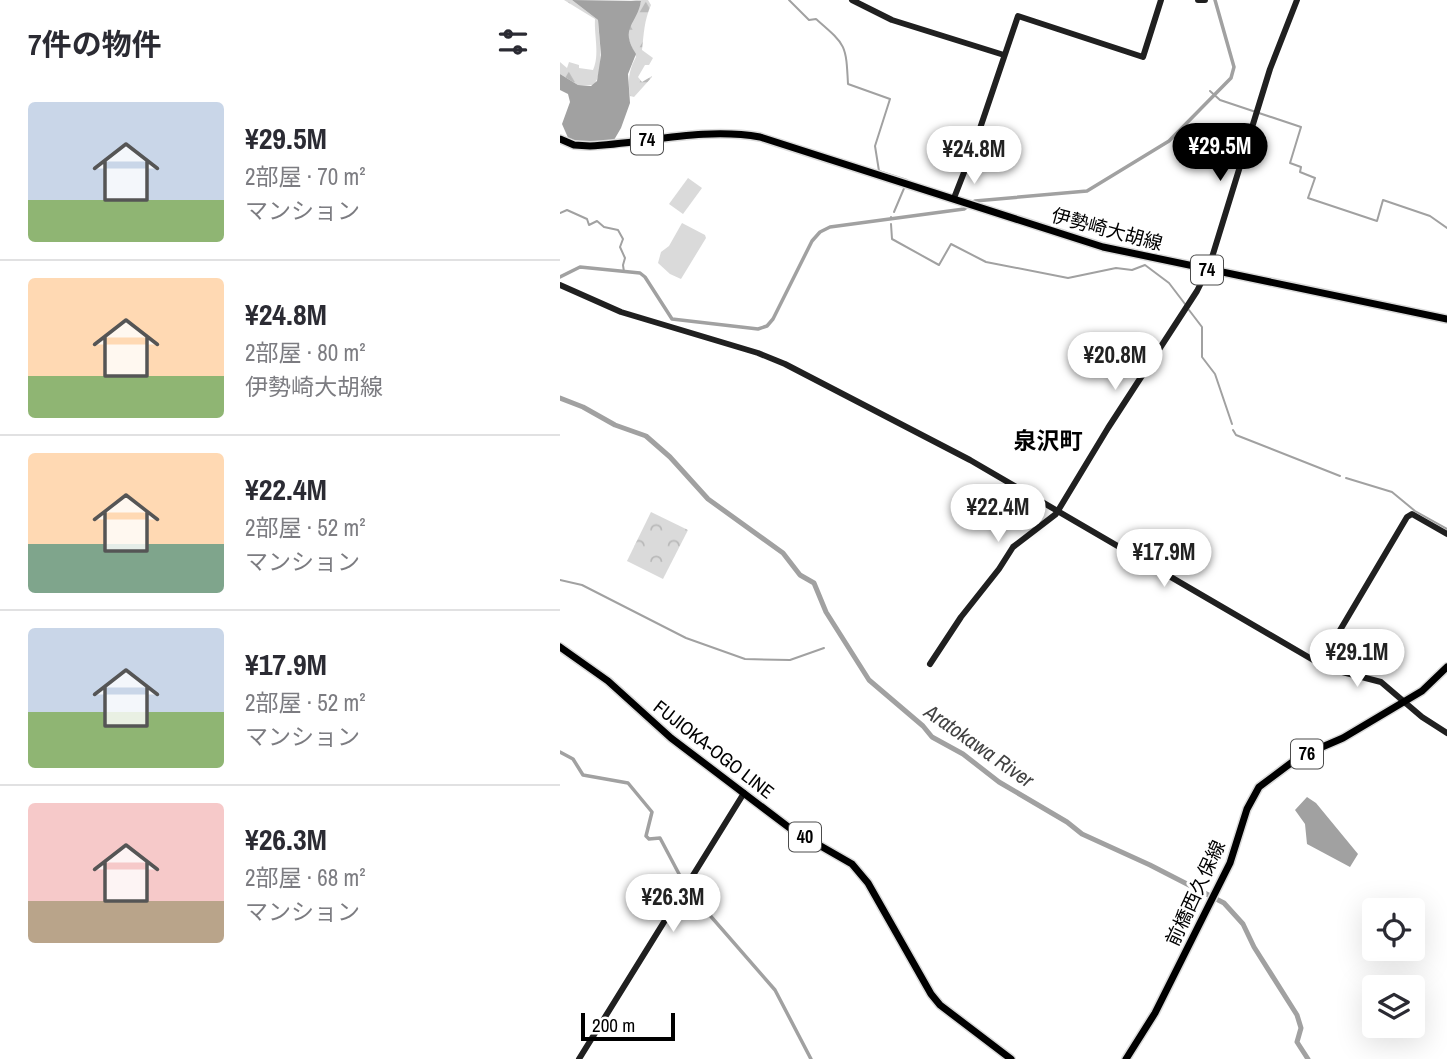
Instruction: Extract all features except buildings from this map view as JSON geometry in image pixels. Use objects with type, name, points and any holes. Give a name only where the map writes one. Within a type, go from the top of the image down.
[{"type":"main road","name":"伊勢崎大胡線","points":[[560,139],[590,146],[696,135],[744,135],[786,144],[1103,247],[1447,319]]},
{"type":"main road","name":"FUJIOKA-OGO LINE","points":[[560,647],[608,681],[671,738],[791,829],[852,864],[868,883],[931,994],[940,1005],[1011,1059]]},
{"type":"main road","name":"前橋西久保線","points":[[1126,1059],[1155,1013],[1219,886],[1234,852],[1250,802],[1259,788],[1299,757],[1343,738],[1431,685],[1447,667]]},
{"type":"street","points":[[854,0],[878,14],[1004,55]]},
{"type":"street","points":[[954,198],[1018,16],[1143,57],[1161,0]]},
{"type":"street","points":[[1199,0],[1205,0]]},
{"type":"street","points":[[930,664],[1013,547],[1054,516],[1194,296],[1208,270],[1270,68],[1297,0]]},
{"type":"street","points":[[560,285],[621,312],[785,364],[970,460],[1320,664],[1376,680],[1430,723],[1447,733]]},
{"type":"street","points":[[1320,664],[1407,517],[1412,514],[1447,534]]},
{"type":"street","points":[[579,1059],[744,793]]},
{"type":"green space","points":[[564,0],[572,0],[598,20],[600,62],[594,85],[578,85],[560,74],[560,62],[567,68],[569,62],[579,65],[579,68],[593,70],[596,58],[595,19]]},
{"type":"green space","points":[[631,0],[648,0],[651,5],[642,50],[653,58],[638,77],[642,82],[652,77],[634,97],[630,96],[629,81],[636,57],[628,29],[641,2]]},
{"type":"green space","points":[[688,178],[702,188],[683,214],[669,204]]},
{"type":"green space","points":[[682,223],[706,238],[681,279],[670,274],[658,263],[661,252],[669,246]]},
{"type":"green space","points":[[651,512],[688,530],[663,579],[627,561]]},
{"type":"shaded area","points":[[572,0],[641,1],[629,32],[636,54],[628,74],[630,103],[614,140],[569,140],[562,124],[570,102],[568,94],[560,90],[560,74],[578,85],[591,86],[597,81],[601,55],[598,20]]},
{"type":"shaded area","points":[[1307,797],[1316,803],[1358,854],[1350,867],[1307,844],[1305,824],[1295,810]]},
{"type":"waterway","points":[[789,0],[809,20],[816,19],[839,40],[845,53],[848,84],[890,99],[875,146],[879,171],[907,180]]},
{"type":"waterway","points":[[560,277],[580,267],[640,273],[672,319],[758,329],[767,326],[773,319],[812,241],[820,232],[830,227],[964,209],[975,201],[1087,191],[1169,141],[1231,78],[1234,67],[1215,0]]},
{"type":"waterway","points":[[1210,91],[1220,100],[1301,127],[1290,163],[1301,167],[1300,172],[1315,178],[1308,198],[1377,221],[1383,200],[1430,216],[1447,228]]},
{"type":"waterway","points":[[894,212],[905,186]]},
{"type":"waterway","points":[[560,213],[567,210],[587,219],[589,225],[597,221],[604,227],[618,230],[623,239],[620,247],[625,258],[624,272]]},
{"type":"waterway","points":[[891,224],[892,239],[939,265],[951,244],[986,262],[1068,278],[1116,268],[1132,270],[1145,265],[1169,283],[1185,304]]},
{"type":"waterway","points":[[1189,310],[1202,327],[1202,357],[1215,374],[1232,424]]},
{"type":"waterway","name":"Aratokawa River","points":[[560,398],[615,425],[646,436],[670,457],[708,499],[783,553],[800,575],[814,583],[826,612],[869,680],[923,726],[932,737],[963,754],[999,782],[1067,822],[1082,834],[1224,903],[1243,924],[1254,947],[1297,1015],[1301,1028],[1297,1042],[1308,1059]]},
{"type":"waterway","points":[[1233,430],[1236,435],[1340,476]]},
{"type":"waterway","points":[[1346,478],[1392,492],[1415,511],[1447,529]]},
{"type":"waterway","points":[[560,580],[582,585],[686,638],[745,659],[790,660],[824,648]]},
{"type":"waterway","points":[[560,752],[573,759],[583,775],[628,783],[652,812],[646,836],[649,839],[660,838],[687,889],[775,990],[811,1059]]},
{"type":"district","name":"泉沢町","points":[[1048,441]]}]
